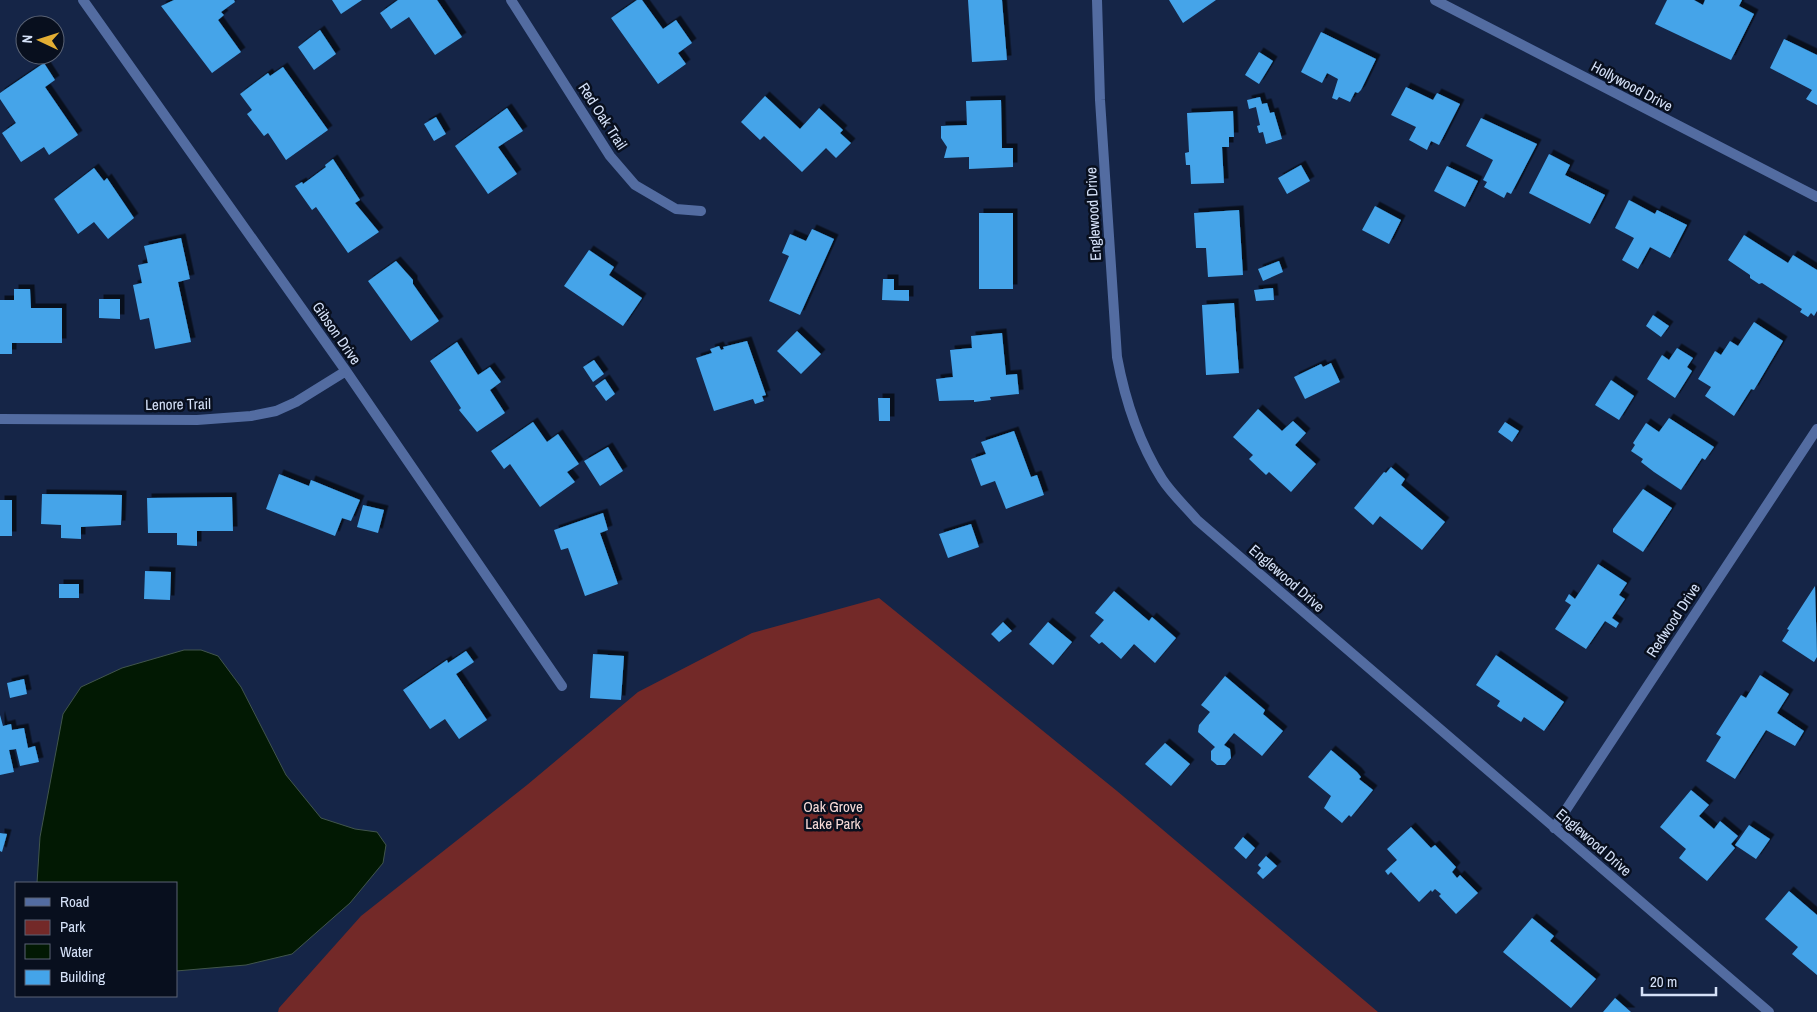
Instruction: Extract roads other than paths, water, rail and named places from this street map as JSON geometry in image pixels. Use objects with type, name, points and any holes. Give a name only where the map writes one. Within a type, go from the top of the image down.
[{"type":"street","name":"Gibson Drive","points":[[83,0],[346,371],[562,686]]},
{"type":"street","name":"Red Oak Trail","points":[[511,0],[610,156],[634,185],[676,209],[701,211]]},
{"type":"street","name":"Englewood Drive","points":[[1097,0],[1100,100],[1107,182],[1111,290],[1118,357],[1123,387],[1134,425],[1162,479],[1196,520],[1769,1012]]},
{"type":"street","name":"Hollywood Drive","points":[[1434,0],[1817,197]]},
{"type":"street","name":"Lenore Trail","points":[[0,419],[197,420],[251,416],[276,410],[296,402],[346,371]]},
{"type":"street","name":"Redwood Drive","points":[[1554,828],[1817,429]]},
{"type":"water","points":[[184,650],[201,650],[218,656],[241,687],[286,775],[321,818],[355,829],[377,832],[386,845],[383,863],[350,903],[292,954],[246,965],[178,971],[178,882],[37,882],[40,837],[63,714],[81,687],[122,668]]},
{"type":"park label","name":"Oak Grove Lake Park","points":[[833,814]]}]
